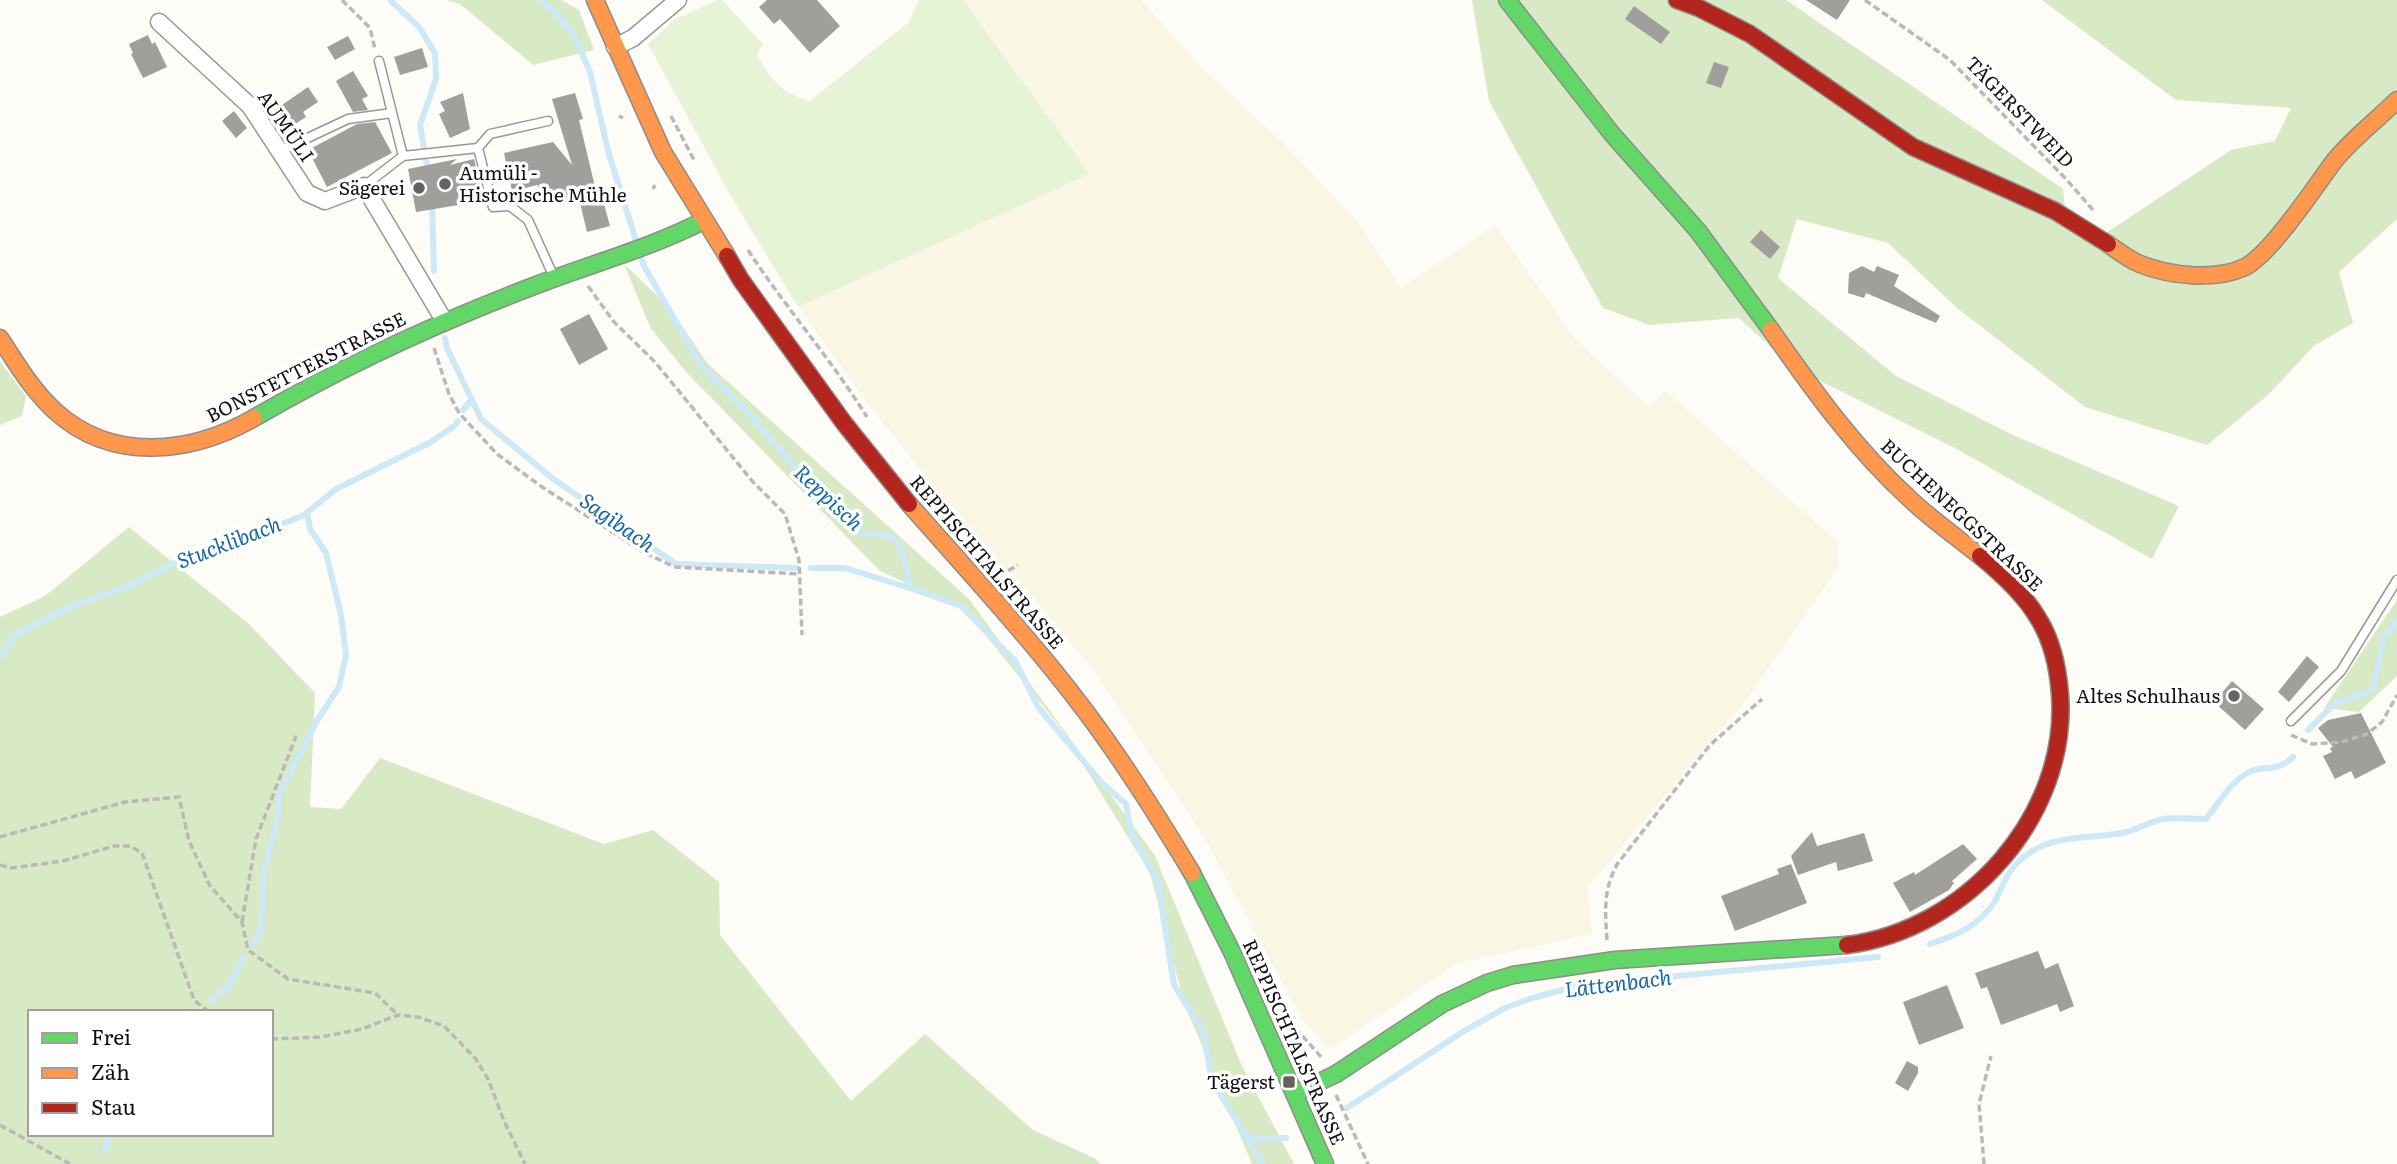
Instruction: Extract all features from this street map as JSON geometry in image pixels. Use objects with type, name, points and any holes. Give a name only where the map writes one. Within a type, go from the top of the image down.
[{"type":"street","name":"REPPISCHTALSTRASSE","points":[[595,0],[663,152],[741,280],[892,485],[1019,629],[1086,712],[1144,794],[1195,878],[1232,952],[1325,1164]]},
{"type":"street","points":[[615,47],[634,38],[678,0]]},
{"type":"street","name":"BUCHENEGGSTRASSE","points":[[1294,1094],[1332,1077],[1417,1017],[1486,983],[1537,970],[1609,961],[1845,945],[1888,937],[1931,919],[1970,892],[2011,846],[2038,806],[2053,772],[2060,738],[2061,702],[2057,668],[2048,637],[2034,612],[2019,592],[1906,496],[1841,427],[1686,216],[1630,155],[1507,0]]},
{"type":"street","points":[[1677,0],[1750,34],[1913,147],[2055,211],[2137,263],[2181,273],[2225,274],[2247,266],[2269,246],[2338,157],[2397,100]]},
{"type":"street","name":"AUMÜLI","points":[[159,22],[250,106],[307,193],[325,201],[364,186]]},
{"type":"street","points":[[364,186],[444,322]]},
{"type":"street","name":"BONSTETTERSTRASSE","points":[[0,338],[34,391],[53,411],[73,425],[118,444],[166,448],[191,444],[223,434],[364,359],[427,329],[555,278],[647,246],[703,221]]},
{"type":"lane","points":[[379,61],[403,156]]},
{"type":"lane","points":[[280,152],[348,119],[392,113]]},
{"type":"lane","points":[[364,186],[403,156],[478,148],[490,134],[548,121]]},
{"type":"lane","points":[[478,148],[493,207],[510,206],[527,220],[555,278]]},
{"type":"lane","points":[[2291,721],[2341,671],[2397,580]]},
{"type":"path","points":[[342,0],[370,28],[379,61]]},
{"type":"path","name":"TÄGERSTWEID","points":[[1865,0],[1950,60],[2066,179],[2093,211]]},
{"type":"path","points":[[576,271],[614,322],[654,362],[753,482],[785,514],[799,559],[802,635]]},
{"type":"path","points":[[427,329],[458,413],[497,454],[542,487],[645,552],[675,567],[799,574]]},
{"type":"path","points":[[2290,735],[2312,744],[2341,742],[2367,734],[2382,722],[2397,695]]},
{"type":"path","points":[[1609,961],[1605,898],[1612,874],[1710,745],[1762,699]]},
{"type":"path","points":[[296,736],[256,839],[242,922],[248,950],[288,979],[375,993],[398,1015]]},
{"type":"path","points":[[0,837],[125,802],[179,797],[189,841],[211,886],[242,922]]},
{"type":"path","points":[[0,865],[11,868],[63,860],[114,846],[130,846],[142,853],[194,1000],[206,1010]]},
{"type":"path","points":[[273,1039],[321,1037],[362,1030],[398,1015],[418,1017],[444,1026],[475,1058],[488,1079],[525,1164]]},
{"type":"path","points":[[1984,1164],[1979,1104],[1991,1056]]},
{"type":"path","points":[[1332,1077],[1342,1110],[1368,1164]]},
{"type":"path","points":[[0,1125],[70,1164]]},
{"type":"shaded area","points":[[963,0],[1141,0],[1196,62],[1283,143],[1355,218],[1401,288],[1495,225],[1576,340],[1650,407],[1665,390],[1837,541],[1839,566],[1748,698],[1587,888],[1592,934],[1458,963],[1330,1049],[1303,1021],[1204,837],[1097,675],[1019,580],[996,560],[910,457],[798,307],[1090,174]]},
{"type":"green space","points":[[446,0],[562,0],[579,10],[594,50],[533,65],[460,4]]},
{"type":"green space","points":[[722,0],[763,44],[757,54],[777,84],[810,101],[908,23],[919,0],[963,0],[1090,174],[798,307],[729,193],[648,44],[675,19]]},
{"type":"green space","points":[[1472,0],[1786,0],[2063,189],[2065,207],[2106,233],[2231,150],[2275,141],[2291,108],[2176,100],[2042,0],[2397,0],[2397,219],[2339,272],[2353,323],[2314,346],[2267,396],[2207,445],[2085,407],[1957,308],[1888,243],[1797,219],[1778,278],[1896,376],[2013,435],[2179,506],[2152,559],[1953,447],[1794,368],[1739,318],[1650,325],[1603,308],[1489,101]]},
{"type":"green space","points":[[624,264],[670,308],[707,363],[969,599],[1155,856],[1242,1066],[1294,1164],[1252,1164],[1184,1003],[1150,873],[1060,727],[965,610],[880,571],[686,372],[650,327]]},
{"type":"green space","points":[[0,361],[26,396],[22,416],[0,425]]},
{"type":"green space","points":[[129,527],[248,623],[315,693],[310,807],[341,809],[380,758],[604,844],[653,830],[719,882],[720,935],[851,1101],[925,1034],[1033,1130],[1096,1159],[1100,1164],[0,1164],[0,617],[45,596]]},
{"type":"green space","points":[[2397,600],[2397,676],[2359,712],[2324,708]]},
{"type":"building","points":[[767,0],[817,0],[840,26],[810,53],[780,19],[774,24],[759,7]]},
{"type":"building","points":[[1806,0],[1850,0],[1837,20]]},
{"type":"building","points":[[1634,6],[1670,32],[1661,44],[1625,19]]},
{"type":"building","points":[[148,35],[152,44],[155,42],[167,67],[143,78],[129,44]]},
{"type":"building","points":[[348,36],[355,49],[335,60],[327,47]]},
{"type":"building","points":[[422,48],[428,67],[400,75],[394,57]]},
{"type":"building","points":[[1714,62],[1729,67],[1721,88],[1706,83]]},
{"type":"building","points":[[353,71],[368,96],[362,99],[368,110],[353,112],[336,81]]},
{"type":"building","points":[[308,87],[318,102],[303,112],[306,117],[292,126],[279,107]]},
{"type":"building","points":[[463,93],[470,129],[450,138],[439,114],[445,111],[440,102]]},
{"type":"building","points":[[575,93],[583,119],[579,120],[597,195],[601,193],[610,226],[587,232],[578,195],[543,204],[538,185],[512,191],[504,153],[553,142],[572,165],[552,99]]},
{"type":"building","points":[[234,111],[247,128],[236,138],[222,121]]},
{"type":"building","points":[[375,122],[392,153],[327,187],[308,150],[357,124]]},
{"type":"building","points":[[457,159],[450,165],[474,159],[483,201],[416,212],[408,169]]},
{"type":"building","points":[[1761,230],[1780,247],[1770,259],[1750,242]]},
{"type":"building","points":[[1862,266],[1874,272],[1877,266],[1899,275],[1894,286],[1940,316],[1936,323],[1866,293],[1864,298],[1848,293],[1849,273]]},
{"type":"building","points":[[589,314],[608,349],[579,365],[560,329]]},
{"type":"building","points":[[2307,656],[2319,667],[2289,702],[2278,692]]},
{"type":"building","name":"Altes Schulhaus","points":[[2232,681],[2264,709],[2245,730],[2214,702]]},
{"type":"building","points":[[2361,713],[2386,763],[2355,779],[2351,771],[2335,779],[2323,756],[2332,752],[2330,748],[2333,747],[2318,728],[2328,720]]},
{"type":"building","points":[[1812,832],[1817,846],[1864,833],[1873,861],[1838,871],[1836,862],[1798,875],[1791,856]]},
{"type":"building","points":[[1963,844],[1977,859],[1952,881],[1954,883],[1949,890],[1910,912],[1893,883],[1914,872],[1915,875]]},
{"type":"building","points":[[1791,864],[1807,903],[1735,931],[1721,896],[1779,874],[1777,869]]},
{"type":"building","points":[[2038,951],[2045,969],[2058,963],[2074,1006],[2060,1012],[2057,1004],[2001,1025],[1987,987],[1981,989],[1975,973]]},
{"type":"building","points":[[1947,985],[1964,1028],[1919,1045],[1903,1002]]},
{"type":"building","points":[[1907,1061],[1918,1067],[1918,1073],[1908,1091],[1895,1083]]},
{"type":"waterway","name":"Sagibach","points":[[390,0],[419,27],[435,53],[436,79],[420,125],[428,171]]},
{"type":"waterway","name":"Reppisch","points":[[541,0],[574,35],[590,72],[608,151],[644,266],[701,365],[753,418],[809,484],[863,533],[893,537],[902,551],[910,588],[961,606],[1016,662],[1038,707],[1101,782],[1126,804],[1131,833],[1158,883],[1174,985],[1203,1031],[1212,1081],[1263,1164]]},
{"type":"waterway","name":"Sagibach","points":[[432,202],[434,271]]},
{"type":"waterway","name":"Sagibach","points":[[445,338],[447,348],[481,419],[552,478],[676,564],[797,568]]},
{"type":"waterway","name":"Stucklibach","points":[[463,410],[472,399]]},
{"type":"waterway","name":"Stucklibach","points":[[0,658],[14,635],[67,608],[128,586],[174,563],[231,545],[304,515],[336,489],[431,442],[458,421]]},
{"type":"waterway","points":[[253,944],[261,930],[264,870],[278,817],[279,794],[318,719],[339,687],[346,655],[341,615],[326,553],[310,529],[307,512]]},
{"type":"waterway","name":"Sagibach","points":[[811,568],[845,568],[910,588]]},
{"type":"waterway","name":"Lättenbach","points":[[2308,730],[2334,704],[2373,690],[2384,637],[2397,621]]},
{"type":"waterway","name":"Lättenbach","points":[[1930,944],[1958,933],[1982,917],[1995,901],[2016,864],[2041,847],[2068,839],[2127,832],[2163,819],[2206,819],[2241,777],[2253,770],[2280,766],[2293,757]]},
{"type":"waterway","points":[[211,1001],[228,987],[244,957]]},
{"type":"waterway","name":"Lättenbach","points":[[1347,1108],[1464,1031],[1505,1008],[1532,998],[1581,985],[1878,957]]},
{"type":"waterway","points":[[105,1150],[109,1136]]},
{"type":"waterway","name":"Lättenbach","points":[[1246,1136],[1261,1139],[1286,1138]]},
{"type":"traffic: fast","points":[[1507,0],[1612,134],[1698,231],[1771,330]]},
{"type":"traffic: fast","points":[[254,418],[358,362],[466,313],[622,255],[703,221]]},
{"type":"traffic: fast","points":[[1192,873],[1232,952],[1325,1164]]},
{"type":"traffic: fast","points":[[1294,1094],[1336,1074],[1442,1004],[1487,983],[1513,975],[1615,960],[1847,945]]},
{"type":"traffic: slow","points":[[595,0],[663,152],[727,256]]},
{"type":"traffic: slow","points":[[2108,244],[2140,264],[2165,272],[2207,275],[2245,267],[2256,260],[2280,234],[2342,152],[2397,100]]},
{"type":"traffic: slow","points":[[1771,330],[1819,397],[1871,460],[1918,507],[1980,556]]},
{"type":"traffic: slow","points":[[0,338],[47,403],[77,428],[101,439],[126,446],[178,445],[230,430],[254,418]]},
{"type":"traffic: slow","points":[[909,504],[1022,632],[1086,712],[1141,791],[1192,873]]},
{"type":"traffic: jam","points":[[1677,0],[1750,34],[1913,147],[2055,211],[2108,244]]},
{"type":"traffic: jam","points":[[727,256],[741,280],[844,423],[909,504]]},
{"type":"traffic: jam","points":[[1847,945],[1891,935],[1932,917],[1969,891],[2001,860],[2028,823],[2047,783],[2058,739],[2060,694],[2054,655],[2043,627],[2032,609],[2004,577],[1980,556]]},
{"type":"place","name":"Aumüli - Historische Mühle","points":[[445,184]]},
{"type":"place","name":"Sägerei","points":[[419,188]]},
{"type":"place","name":"Altes Schulhaus","points":[[2234,696]]},
{"type":"place","name":"Tägerst","points":[[1289,1082]]}]
